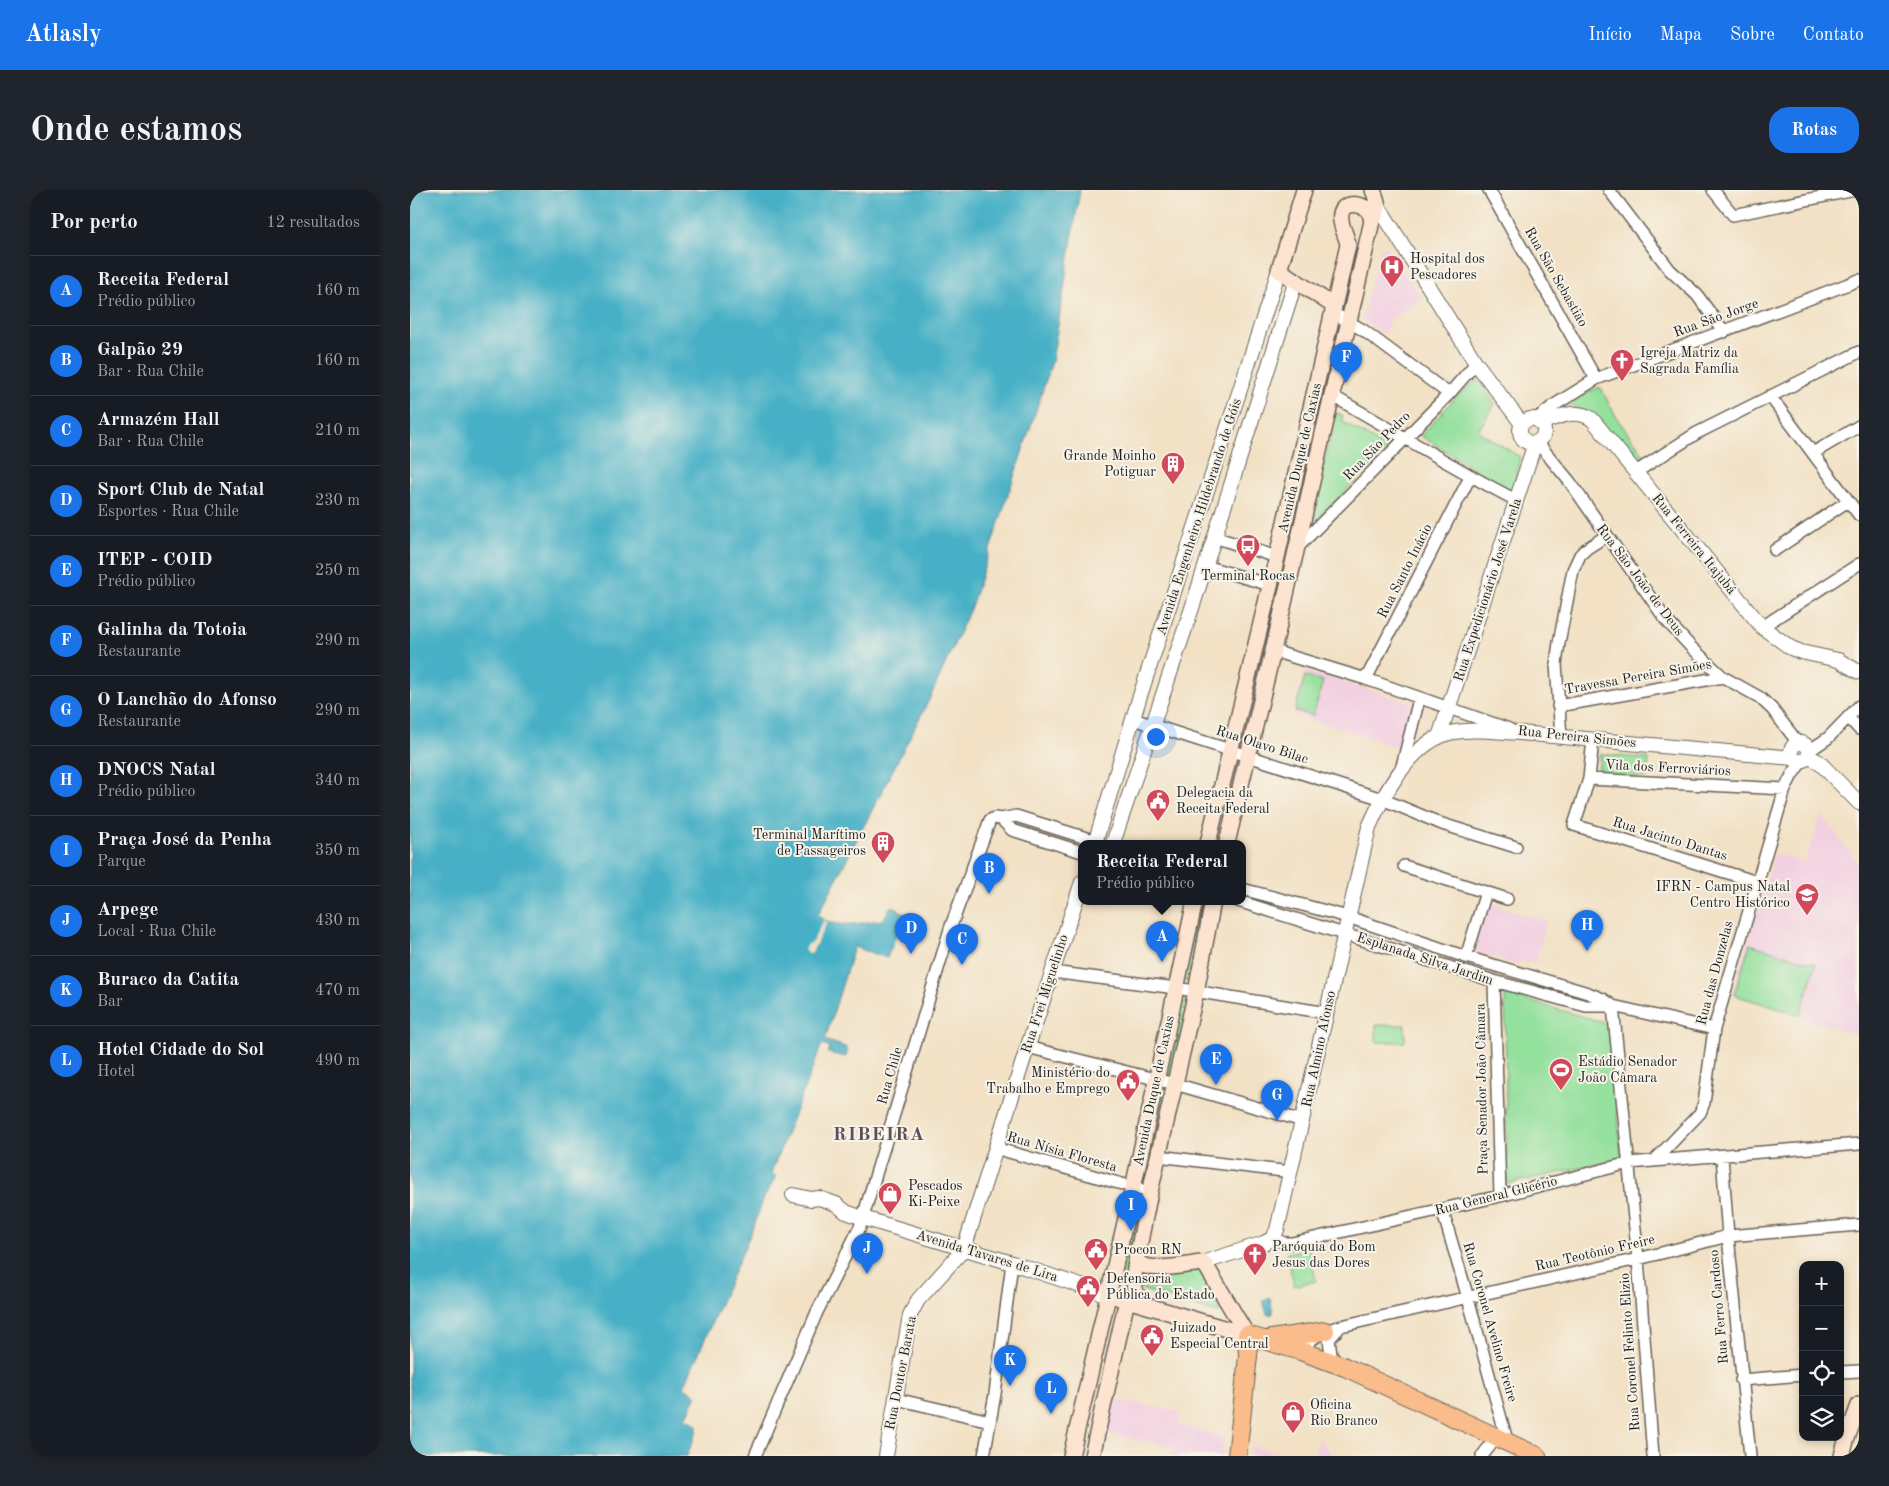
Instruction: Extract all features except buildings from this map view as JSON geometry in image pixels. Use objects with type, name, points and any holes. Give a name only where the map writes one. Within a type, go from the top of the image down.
[{"type":"main road","name":"Avenida Engenheiro Hildebrando de Góis","points":[[1279,270],[1304,190]]},
{"type":"main road","points":[[1373,190],[1376,214]]},
{"type":"main road","name":"Avenida Duque de Caxias","points":[[1209,840],[1277,557],[1348,245],[1341,221],[1342,212],[1345,206],[1351,204],[1362,206],[1376,214],[1331,395],[1228,840]]},
{"type":"main road","points":[[1279,270],[1296,280],[1334,309]]},
{"type":"main road","points":[[1217,807],[1235,811]]},
{"type":"main road","name":"Avenida Duque de Caxias","points":[[1070,1456],[1133,1188],[1194,905]]},
{"type":"main road","name":"Avenida Duque de Caxias","points":[[1092,1456],[1139,1264],[1150,1192],[1196,992],[1213,905]]},
{"type":"main road","points":[[1139,1264],[1150,1268],[1202,1263],[1206,1266],[1255,1338],[1338,1364],[1537,1456]]},
{"type":"main road","name":"Avenida Tavares de Lira","points":[[1109,1288],[1131,1294],[1144,1305],[1255,1338]]},
{"type":"main road","points":[[1255,1338],[1333,1328]]},
{"type":"main road","points":[[1237,1456],[1248,1356],[1255,1338]]},
{"type":"main road","points":[[1842,1456],[1859,1405]]},
{"type":"main road","points":[[1852,1456],[1859,1434]]},
{"type":"street","name":"Rua São Sebastião","points":[[1490,190],[1596,379]]},
{"type":"street","points":[[1610,190],[1670,270],[1697,295],[1724,332]]},
{"type":"street","points":[[1712,190],[1734,215],[1855,190]]},
{"type":"street","points":[[1376,214],[1476,363],[1533,422],[1544,428],[1544,435],[1536,443],[1529,443],[1520,435],[1520,429],[1533,422]]},
{"type":"street","name":"Avenida Engenheiro Hildebrando de Góis","points":[[1099,840],[1133,719],[1279,270]]},
{"type":"street","name":"Avenida Engenheiro Hildebrando de Góis","points":[[1114,840],[1160,708],[1296,280]]},
{"type":"street","name":"Rua São Jorge","points":[[1533,422],[1553,406],[1596,379],[1859,280]]},
{"type":"street","points":[[1334,309],[1449,394]]},
{"type":"street","points":[[1636,472],[1697,433],[1859,352]]},
{"type":"street","name":"Rua São Pedro","points":[[1297,548],[1449,394],[1476,363]]},
{"type":"street","points":[[1331,395],[1406,437],[1470,477],[1516,500]]},
{"type":"street","points":[[1770,396],[1853,503],[1859,515]]},
{"type":"street","name":"Rua Ferreira Itajubá","points":[[1533,422],[1573,413],[1586,416],[1593,421],[1762,627],[1791,648],[1838,660],[1859,672]]},
{"type":"street","points":[[1231,418],[1250,425]]},
{"type":"street","points":[[1813,453],[1859,426]]},
{"type":"street","name":"Rua Expedicionário José Varela","points":[[1439,737],[1536,443]]},
{"type":"street","name":"Rua São João de Deus","points":[[1536,443],[1570,482],[1666,620],[1723,677],[1759,697],[1777,714],[1800,754]]},
{"type":"street","name":"Rua Santo Inácio","points":[[1366,679],[1470,477]]},
{"type":"street","points":[[1775,550],[1853,503]]},
{"type":"street","points":[[1561,737],[1556,685],[1557,657],[1573,570],[1580,555],[1606,536]]},
{"type":"street","points":[[1191,539],[1213,541],[1277,557]]},
{"type":"street","points":[[1762,627],[1859,564]]},
{"type":"street","points":[[1205,566],[1270,585]]},
{"type":"street","points":[[1174,595],[1194,602]]},
{"type":"street","name":"Rua Pereira Simões","points":[[1273,651],[1366,679],[1520,733],[1772,754],[1800,754]]},
{"type":"street","name":"Travessa Pereira Simões","points":[[1558,706],[1723,677]]},
{"type":"street","points":[[1401,770],[1419,698]]},
{"type":"street","points":[[1140,699],[1160,708]]},
{"type":"street","points":[[1800,754],[1822,744],[1859,706]]},
{"type":"street","points":[[1848,717],[1859,729]]},
{"type":"street","name":"Rua Olavo Bilac","points":[[1133,719],[1382,799]]},
{"type":"street","points":[[1439,737],[1465,732],[1520,733]]},
{"type":"street","name":"Rua Almino Afonso","points":[[1273,1238],[1277,1230],[1303,1122],[1369,827],[1382,799],[1401,770],[1424,747],[1439,737]]},
{"type":"street","name":"Vila dos Ferroviários","points":[[1593,739],[1588,779],[1786,786]]},
{"type":"street","points":[[1800,754],[1819,762],[1859,804]]},
{"type":"street","name":"Rua das Donzelas","points":[[1655,1160],[1700,1113],[1704,1103],[1714,1029],[1786,786],[1800,754]]},
{"type":"street","name":"Rua Jacinto Dantas","points":[[1588,779],[1574,825],[1756,882]]},
{"type":"street","points":[[1382,799],[1442,824],[1516,847]]},
{"type":"street","points":[[1001,819],[1016,816],[1092,840]]},
{"type":"street","name":"Rua Chile","points":[[755,1456],[817,1312],[863,1218],[950,929],[990,820],[995,818],[1001,819]]},
{"type":"street","points":[[1001,819],[1012,830],[1078,851]]},
{"type":"street","points":[[1404,866],[1507,899]]},
{"type":"street","name":"Esplanada Silva Jardim","points":[[1246,889],[1348,917],[1466,956],[1588,993],[1603,999],[1613,1006]]},
{"type":"street","points":[[1466,956],[1486,892]]},
{"type":"street","name":"Rua Frei Miguelinho","points":[[964,1249],[1027,1047],[1078,894]]},
{"type":"street","name":"Esplanada Silva Jardim","points":[[1246,903],[1344,933],[1436,964],[1586,1006],[1613,1006],[1714,1029]]},
{"type":"street","points":[[1436,964],[1443,948]]},
{"type":"street","points":[[1052,972],[1176,988],[1327,1013]]},
{"type":"street","name":"Praça Senador João Câmara","points":[[1494,981],[1500,1196]]},
{"type":"street","name":"Rua Coronel Felinto Elizio","points":[[1613,1006],[1638,1258],[1653,1456]]},
{"type":"street","points":[[1027,1047],[1175,1084],[1303,1122]]},
{"type":"street","name":"Rua General Glicério","points":[[1273,1238],[1292,1244],[1500,1196],[1629,1163],[1859,1144]]},
{"type":"street","name":"Rua Nísia Floresta","points":[[995,1148],[1150,1192]]},
{"type":"street","points":[[1158,1156],[1291,1172]]},
{"type":"street","name":"Rua Ferro Cardoso","points":[[1722,1156],[1741,1380],[1750,1456]]},
{"type":"street","name":"Avenida Tavares de Lira","points":[[793,1195],[811,1200],[815,1206],[833,1213],[846,1212],[1012,1263],[1109,1288]]},
{"type":"street","name":"Rua Coronel Avelino Freire","points":[[1442,1209],[1468,1298],[1502,1441]]},
{"type":"street","name":"Rua Teotônio Freire","points":[[1301,1351],[1311,1339],[1333,1328],[1728,1236],[1859,1225]]},
{"type":"street","points":[[1202,1263],[1264,1243],[1273,1238]]},
{"type":"street","name":"Rua Doutor Barata","points":[[886,1456],[908,1324],[913,1307],[937,1277],[964,1249]]},
{"type":"street","points":[[984,1456],[1012,1263]]},
{"type":"street","points":[[1333,1328],[1329,1339],[1331,1355],[1338,1364]]},
{"type":"street","points":[[1844,1372],[1859,1371]]},
{"type":"street","points":[[1741,1380],[1799,1375]]},
{"type":"street","points":[[896,1399],[990,1421]]},
{"type":"street","points":[[1482,1456],[1502,1441]]},
{"type":"shaded area","name":"Hospital dos Pescadores","points":[[1382,247],[1387,248],[1422,298],[1392,318],[1383,334],[1362,319],[1379,251]]},
{"type":"shaded area","points":[[1305,670],[1412,703],[1401,748],[1293,714]]},
{"type":"shaded area","name":"IFRN - Campus Natal Centro Histórico","points":[[1821,814],[1859,864],[1859,1036],[1732,994],[1775,854],[1805,862]]},
{"type":"shaded area","points":[[1488,903],[1547,921],[1535,964],[1521,960],[1519,965],[1474,951]]},
{"type":"shaded area","points":[[1110,1398],[1180,1412],[1178,1424],[1224,1438],[1222,1456],[1172,1456],[1173,1447],[1102,1433]]},
{"type":"shaded area","points":[[1319,1439],[1333,1456],[1314,1456]]},
{"type":"shaded area","points":[[1251,1446],[1268,1450],[1289,1456],[1250,1456]]},
{"type":"green space","points":[[1478,379],[1495,404],[1478,431],[1520,457],[1514,488],[1511,491],[1421,436],[1455,398]]},
{"type":"green space","points":[[1600,387],[1618,420],[1645,456],[1633,463],[1581,411],[1566,402]]},
{"type":"green space","points":[[1336,412],[1342,415],[1343,422],[1380,444],[1388,442],[1392,445],[1309,527]]},
{"type":"green space","points":[[1305,676],[1323,681],[1313,716],[1295,711]]},
{"type":"green space","points":[[1600,754],[1649,759],[1647,778],[1598,774]]},
{"type":"green space","points":[[1198,905],[1211,905],[1194,984],[1181,980]]},
{"type":"green space","points":[[1750,944],[1816,964],[1800,1015],[1734,995]]},
{"type":"green space","points":[[1181,994],[1189,996],[1172,1075],[1162,1072]]},
{"type":"green space","name":"Estádio Senador João Câmara","points":[[1505,994],[1609,1024],[1622,1159],[1507,1184]]},
{"type":"green space","points":[[1376,1025],[1405,1025],[1405,1042],[1376,1042]]},
{"type":"green space","points":[[1158,1087],[1169,1089],[1147,1184],[1138,1181]]},
{"type":"green space","points":[[1134,1193],[1144,1196],[1128,1262],[1189,1269],[1203,1274],[1220,1311],[1218,1313],[1121,1283],[1119,1274]]},
{"type":"green space","points":[[1309,1248],[1316,1281],[1294,1286],[1287,1253]]},
{"type":"water","points":[[410,190],[1080,190],[1052,362],[971,607],[929,700],[818,915],[832,923],[849,924],[883,920],[891,906],[905,913],[887,958],[854,947],[825,1040],[848,1048],[846,1057],[828,1053],[830,1047],[822,1044],[771,1173],[776,1176],[764,1198],[750,1235],[684,1387],[697,1395],[686,1418],[697,1424],[697,1431],[687,1456],[410,1456]]},
{"type":"water","points":[[1270,1298],[1273,1314],[1267,1314],[1263,1301]]},
{"type":"pier","points":[[824,920],[827,922],[811,954],[804,950],[808,943],[811,944]]},
{"type":"place","name":"Hospital dos Pescadores","points":[[1392,288]]},
{"type":"place","name":"Igreja Matriz da Sagrada Família","points":[[1622,382]]},
{"type":"place","name":"Galinha da Totoia","points":[[1346,383]]},
{"type":"place","name":"Grande Moinho Potiguar","points":[[1173,485]]},
{"type":"place","name":"Terminal Rocas","points":[[1248,567]]},
{"type":"place","name":"Delegacia da Receita Federal","points":[[1158,822]]},
{"type":"place","name":"Terminal Marítimo de Passageiros","points":[[883,864]]},
{"type":"place","name":"Galpão 29","points":[[989,894]]},
{"type":"place","name":"IFRN - Campus Natal Centro Histórico","points":[[1807,916]]},
{"type":"place","name":"DNOCS Natal","points":[[1587,951]]},
{"type":"place","name":"Sport Club de Natal","points":[[911,954]]},
{"type":"place","name":"Receita Federal","points":[[1162,962]]},
{"type":"place","name":"Armazém Hall","points":[[962,965]]},
{"type":"place","name":"ITEP - COID","points":[[1216,1085]]},
{"type":"place","name":"Estádio Senador João Câmara","points":[[1561,1091]]},
{"type":"place","name":"Ministério do Trabalho e Emprego","points":[[1128,1102]]},
{"type":"place","name":"O Lanchão do Afonso","points":[[1277,1121]]},
{"type":"place","name":"Pescados Ki-Peixe","points":[[890,1215]]},
{"type":"place","name":"Praça José da Penha","points":[[1131,1231]]},
{"type":"place","name":"Procon RN","points":[[1096,1271]]},
{"type":"place","name":"Arpege","points":[[867,1274]]},
{"type":"place","name":"Paróquia do Bom Jesus das Dores","points":[[1255,1276]]},
{"type":"place","name":"Defensoria Pública do Estado","points":[[1088,1308]]},
{"type":"place","name":"Juizado Especial Central","points":[[1152,1357]]},
{"type":"place","name":"Buraco da Catita","points":[[1010,1386]]},
{"type":"place","name":"Hotel Cidade do Sol","points":[[1051,1414]]},
{"type":"place","name":"Oficina Rio Branco","points":[[1293,1434]]},
{"type":"district","name":"RIBEIRA","points":[[879,1135]]}]
